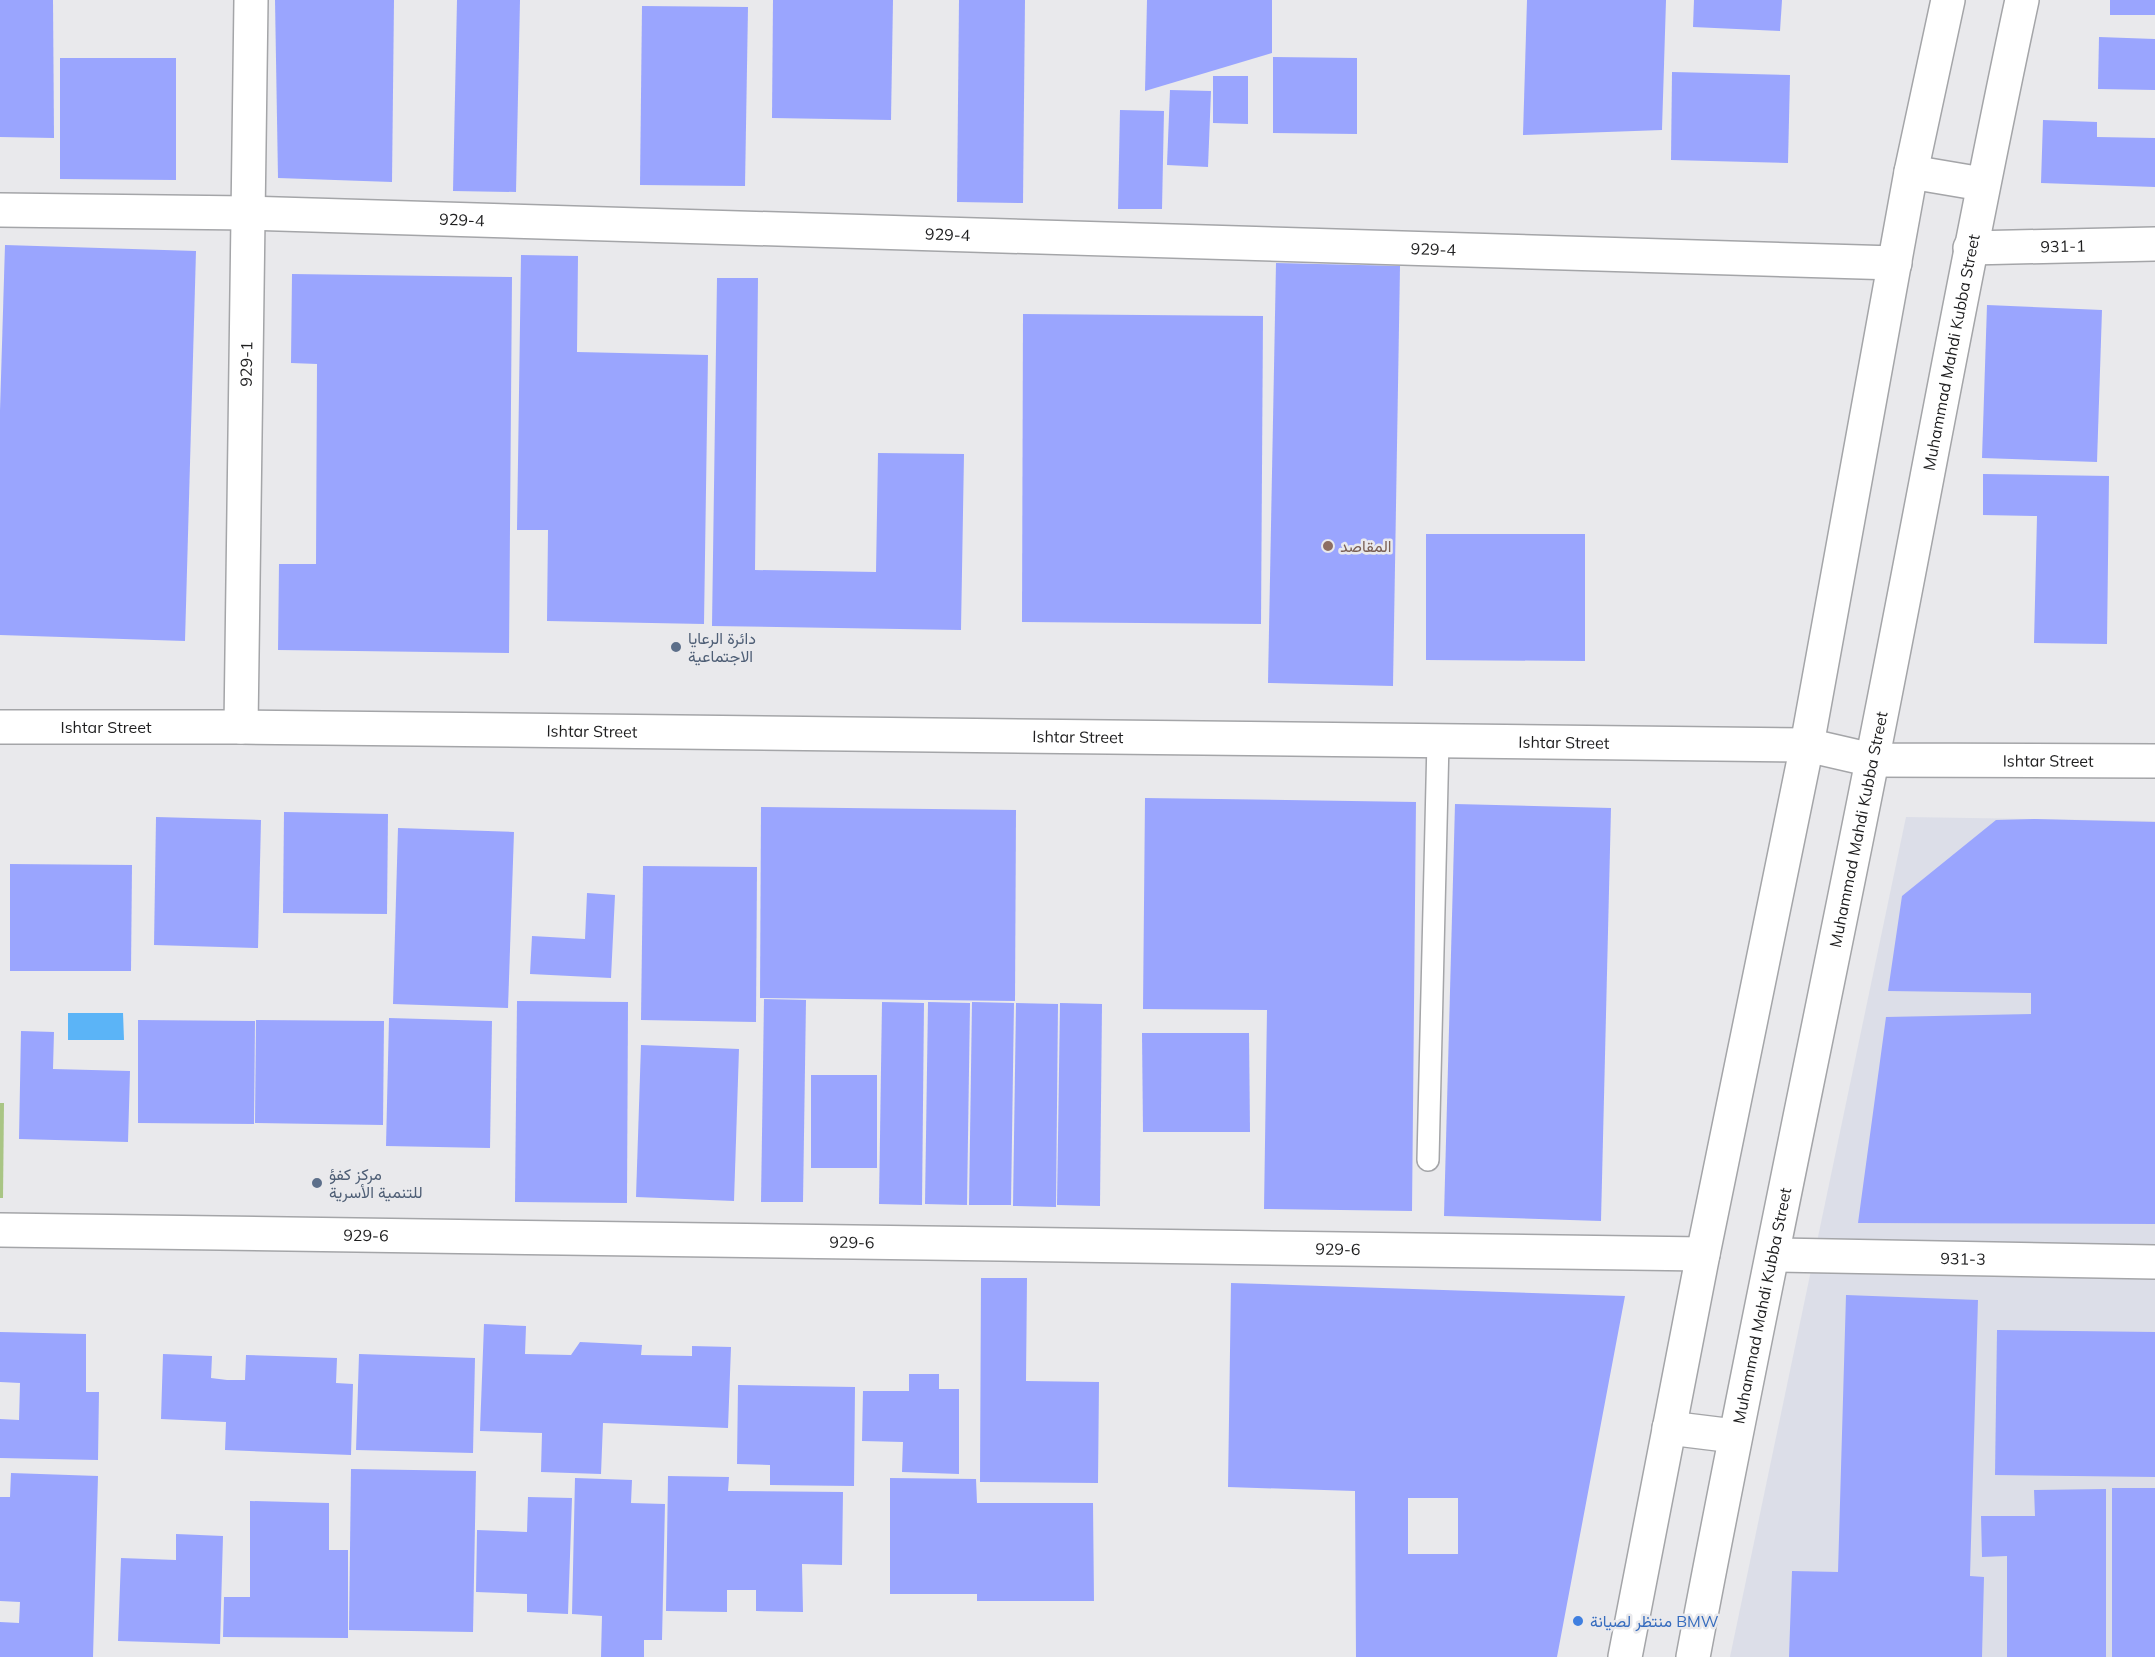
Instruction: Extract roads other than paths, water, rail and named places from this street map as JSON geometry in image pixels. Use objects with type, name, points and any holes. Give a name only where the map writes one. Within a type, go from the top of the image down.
[{"type":"street","name":"929-1","points":[[241,727],[251,0]]},
{"type":"street","points":[[1625,1657],[1703,1254],[1807,745],[1911,172],[1948,0]]},
{"type":"street","name":"Muhammad Mahdi Kubba Street","points":[[1694,1657],[1734,1436],[1773,1255],[1872,760],[1970,248],[2022,0]]},
{"type":"street","points":[[1911,172],[1983,184]]},
{"type":"street","name":"929-4","points":[[0,210],[248,213],[1895,263]]},
{"type":"street","name":"931-1","points":[[1970,248],[2155,244]]},
{"type":"street","name":"Ishtar Street","points":[[0,727],[241,727],[1807,745],[1872,760],[2155,761]]},
{"type":"street","name":"929-6","points":[[0,1230],[1703,1254]]},
{"type":"street","name":"931-3","points":[[1773,1255],[2155,1262]]},
{"type":"street","points":[[1669,1428],[1734,1436]]},
{"type":"lane","points":[[1428,1160],[1438,741]]},
{"type":"water","points":[[68,1013],[123,1013],[124,1040],[68,1040]]},
{"type":"place","name":"المقاصد","points":[[1328,546]]},
{"type":"place","name":"دائرة الرعايا الاجتماعية","points":[[676,647]]},
{"type":"place","name":"مركز كفؤ للتنمية الأسرية","points":[[317,1183]]},
{"type":"place","name":"منتظر لصيانة BMW","points":[[1578,1621]]}]
